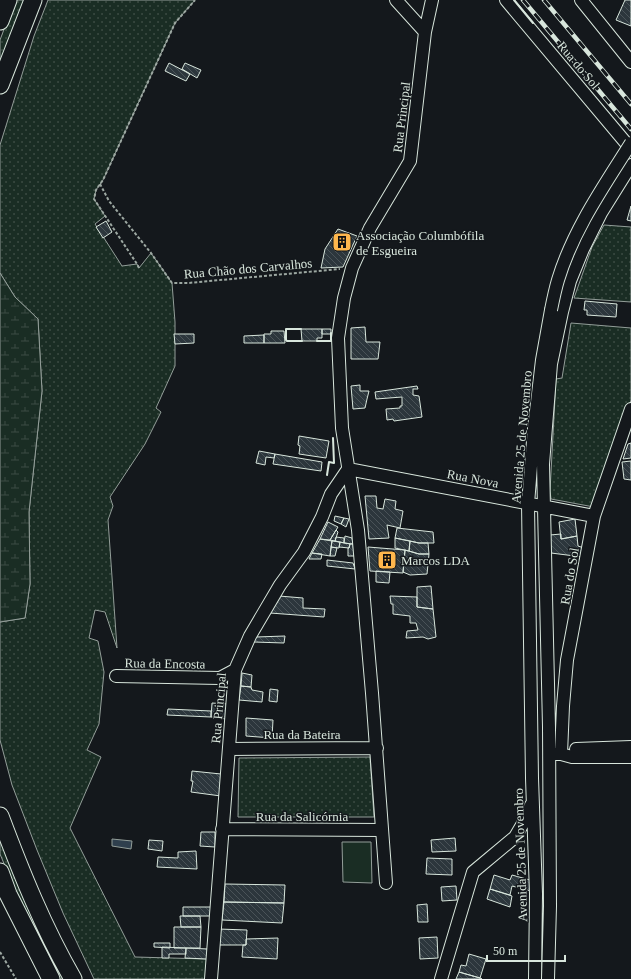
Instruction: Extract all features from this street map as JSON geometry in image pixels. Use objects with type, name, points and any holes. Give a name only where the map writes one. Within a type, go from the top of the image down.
[{"type":"highway","points":[[0,21],[8,0]]},
{"type":"highway","points":[[0,85],[33,0]]},
{"type":"highway","points":[[0,816],[25,883],[62,961],[73,979]]},
{"type":"highway","points":[[0,872],[8,894],[51,979]]},
{"type":"street","points":[[396,0],[425,32]]},
{"type":"street","name":"Rua Principal","points":[[386,883],[377,748],[358,530],[342,428],[338,338],[344,298],[352,268],[370,228],[410,161],[425,32],[432,0]]},
{"type":"street","name":"Rua do Sol","points":[[506,0],[631,149]]},
{"type":"street","points":[[581,0],[631,62]]},
{"type":"street","name":"Avenida 25 de Novembro","points":[[548,979],[550,906],[543,464],[557,311],[558,280],[576,236],[590,208],[631,143]]},
{"type":"street","name":"Avenida 25 de Novembro","points":[[535,979],[536,894],[531,753],[528,504],[534,428],[542,360],[557,311],[583,249],[601,213],[631,165]]},
{"type":"street","name":"Rua do Sol","points":[[561,754],[567,660],[594,516],[631,409]]},
{"type":"street","name":"Rua Principal","points":[[211,979],[235,670],[250,636],[280,585],[304,552],[322,517],[331,494],[348,469]]},
{"type":"street","name":"Rua Nova","points":[[348,469],[594,516]]},
{"type":"street","name":"Rua da Encosta","points":[[116,676],[220,678],[235,670]]},
{"type":"street","points":[[561,754],[572,749],[631,747]]},
{"type":"street","name":"Rua da Bateira","points":[[229,749],[377,748]]},
{"type":"street","points":[[531,753],[561,754],[572,757],[631,757]]},
{"type":"street","points":[[441,979],[472,872],[515,837],[533,802]]},
{"type":"street","name":"Rua da Salicórnia","points":[[222,829],[382,830]]},
{"type":"path","points":[[138,268],[137,264],[94,199],[96,190],[175,23],[195,0]]},
{"type":"path","name":"Rua Chão dos Carvalhos","points":[[100,184],[109,202],[172,283],[188,283],[352,268]]},
{"type":"path","points":[[0,952],[16,979]]},
{"type":"green space","points":[[15,0],[24,0],[0,63],[0,40]]},
{"type":"green space","points":[[48,0],[195,0],[175,23],[103,180],[96,190],[94,199],[105,216],[95,224],[122,266],[137,264],[139,268],[151,253],[172,283],[175,322],[175,366],[156,408],[161,412],[145,444],[110,497],[113,506],[108,520],[117,648],[105,612],[95,610],[89,638],[98,641],[104,672],[99,724],[87,750],[101,757],[70,828],[135,957],[207,959],[207,979],[94,979],[63,913],[37,850],[12,785],[0,740],[0,622],[25,618],[30,584],[29,512],[42,391],[38,319],[15,297],[0,273],[0,145],[34,36]]},
{"type":"green space","points":[[604,225],[631,227],[631,302],[574,298],[592,247]]},
{"type":"green space","points":[[0,273],[15,297],[38,319],[42,391],[29,512],[30,584],[25,618],[0,622]]},
{"type":"green space","points":[[571,323],[631,328],[631,400],[594,507],[551,499],[550,491],[556,379],[562,378]]},
{"type":"green space","points":[[370,757],[374,817],[238,817],[239,758]]},
{"type":"green space","points":[[0,837],[65,979],[58,979],[17,895],[0,854]]},
{"type":"green space","points":[[342,842],[371,842],[372,883],[343,882]]},
{"type":"water","points":[[112,839],[132,841],[131,849],[112,846]]},
{"type":"building","points":[[625,0],[631,0],[631,26],[616,20]]},
{"type":"building","points":[[169,63],[190,74],[186,81],[165,71]]},
{"type":"building","points":[[185,63],[201,70],[197,78],[182,69]]},
{"type":"building","points":[[631,206],[631,221],[627,220]]},
{"type":"building","points":[[106,221],[112,232],[103,238],[96,227]]},
{"type":"building","name":"Associação Columbófila de Esgueira","points":[[338,229],[357,236],[343,267],[321,268],[325,249]]},
{"type":"building","points":[[585,301],[617,304],[616,317],[587,315],[587,310],[584,310]]},
{"type":"building","points":[[365,327],[366,342],[380,342],[378,359],[351,359],[351,328]]},
{"type":"building","points":[[301,329],[322,329],[322,338],[317,338],[317,341],[302,341]]},
{"type":"building","points":[[322,329],[331,329],[331,334],[322,334]]},
{"type":"building","points":[[271,331],[284,331],[285,343],[264,343],[264,334],[271,334]]},
{"type":"building","points":[[174,334],[194,334],[194,343],[175,344]]},
{"type":"building","points":[[264,335],[264,343],[244,343],[244,336]]},
{"type":"building","points":[[360,385],[360,391],[369,391],[365,408],[353,409],[351,386]]},
{"type":"building","points":[[417,386],[418,389],[413,389],[413,395],[419,396],[422,417],[394,421],[393,419],[387,420],[386,409],[400,408],[400,406],[402,406],[402,397],[376,399],[375,392]]},
{"type":"building","points":[[299,436],[329,441],[326,458],[299,454]]},
{"type":"building","points":[[631,443],[631,458],[623,459],[628,444]]},
{"type":"building","points":[[259,451],[275,454],[274,458],[266,457],[265,465],[256,463]]},
{"type":"building","points":[[275,454],[322,462],[321,471],[273,464]]},
{"type":"building","points":[[631,461],[631,480],[624,479],[622,462]]},
{"type":"building","points":[[365,496],[376,496],[377,508],[383,509],[385,499],[396,501],[395,509],[403,511],[400,528],[387,525],[389,538],[369,539]]},
{"type":"building","points":[[335,516],[344,518],[341,524],[334,521]]},
{"type":"building","points":[[344,518],[349,519],[346,527],[341,524]]},
{"type":"building","points":[[575,519],[577,536],[561,539],[559,522]]},
{"type":"building","points":[[328,522],[338,527],[330,540],[320,539]]},
{"type":"building","points":[[397,528],[433,532],[434,543],[419,543],[395,538]]},
{"type":"building","points":[[336,530],[338,532],[335,541],[330,540]]},
{"type":"building","points":[[561,534],[561,539],[577,536],[578,546],[584,548],[583,557],[551,553],[550,535]]},
{"type":"building","points":[[345,536],[352,538],[353,544],[344,543]]},
{"type":"building","points":[[336,537],[344,538],[344,543],[335,541]]},
{"type":"building","points":[[395,538],[410,541],[409,551],[395,548]]},
{"type":"building","points":[[320,539],[332,541],[330,556],[312,553]]},
{"type":"building","points":[[332,541],[340,542],[339,548],[331,547]]},
{"type":"building","points":[[410,541],[428,543],[429,554],[419,554],[409,551]]},
{"type":"building","points":[[340,542],[350,544],[349,548],[339,547]]},
{"type":"building","points":[[350,544],[353,544],[354,556],[348,556],[348,548]]},
{"type":"building","points":[[331,547],[337,548],[335,556],[330,556]]},
{"type":"building","name":"Marcos LDA","points":[[368,547],[405,550],[403,573],[370,571]]},
{"type":"building","points":[[405,550],[419,554],[429,554],[427,574],[410,575],[403,572]]},
{"type":"building","points":[[312,553],[322,554],[321,559],[309,559]]},
{"type":"building","points":[[327,560],[353,563],[355,569],[327,566]]},
{"type":"building","points":[[376,571],[390,572],[389,583],[376,582]]},
{"type":"building","points":[[431,586],[433,609],[417,607],[417,587]]},
{"type":"building","points":[[279,596],[303,598],[303,608],[325,609],[324,617],[270,613]]},
{"type":"building","points":[[390,596],[417,597],[417,607],[433,609],[436,637],[428,639],[423,637],[406,638],[407,631],[418,630],[416,623],[410,623],[410,616],[393,614],[393,604],[391,604]]},
{"type":"building","points":[[285,636],[284,643],[254,642],[256,637]]},
{"type":"building","points":[[242,673],[252,675],[251,687],[241,686]]},
{"type":"building","points":[[241,686],[251,687],[252,690],[263,692],[262,702],[239,700]]},
{"type":"building","points":[[270,689],[278,690],[277,702],[269,701]]},
{"type":"building","points":[[212,703],[227,704],[226,719],[211,717]]},
{"type":"building","points":[[168,709],[211,711],[211,717],[167,715]]},
{"type":"building","points":[[246,718],[273,720],[272,738],[246,736]]},
{"type":"building","points":[[192,771],[221,774],[221,796],[191,792],[193,781],[191,781]]},
{"type":"building","points":[[201,832],[215,832],[215,847],[200,846]]},
{"type":"building","points":[[455,838],[456,851],[432,852],[431,840]]},
{"type":"building","points":[[149,840],[163,841],[162,851],[148,849]]},
{"type":"building","points":[[196,851],[197,869],[157,867],[158,857],[178,858],[178,852]]},
{"type":"building","points":[[427,858],[452,859],[452,875],[426,874]]},
{"type":"building","points":[[494,875],[510,880],[512,875],[530,880],[531,891],[512,886],[510,895],[490,889]]},
{"type":"building","points":[[225,884],[285,885],[284,903],[224,902]]},
{"type":"building","points":[[456,886],[457,900],[442,901],[441,887]]},
{"type":"building","points":[[490,889],[512,896],[510,907],[487,899]]},
{"type":"building","points":[[224,902],[284,903],[282,923],[222,920]]},
{"type":"building","points":[[427,904],[428,922],[418,922],[417,905]]},
{"type":"building","points":[[183,907],[212,907],[212,916],[183,916]]},
{"type":"building","points":[[180,916],[200,916],[201,927],[181,927]]},
{"type":"building","points":[[174,927],[201,927],[200,948],[174,948]]},
{"type":"building","points":[[218,929],[247,930],[246,945],[216,945]]},
{"type":"building","points":[[437,937],[438,958],[420,959],[419,938]]},
{"type":"building","points":[[278,938],[277,959],[242,957],[243,945],[246,945],[246,939]]},
{"type":"building","points":[[154,943],[170,943],[170,948],[154,947]]},
{"type":"building","points":[[162,947],[186,948],[186,954],[169,954],[169,958],[162,958]]},
{"type":"building","points":[[186,948],[208,949],[207,959],[185,958]]},
{"type":"building","points":[[469,954],[486,959],[480,978],[459,972],[461,965],[466,966]]},
{"type":"building","points":[[459,972],[480,978],[482,979],[456,979]]},
{"type":"railway","points":[[523,0],[631,129]]},
{"type":"railway","points":[[544,0],[631,104]]},
{"type":"wall","points":[[514,0],[533,23]]},
{"type":"wall","points":[[301,329],[286,329],[286,340],[302,341]]},
{"type":"wall","points":[[317,341],[331,341],[331,333]]},
{"type":"wall","points":[[327,475],[329,462],[334,463],[333,438]]},
{"type":"place","name":"Associação Columbófila de Esgueira","points":[[342,242]]},
{"type":"place","name":"Marcos LDA","points":[[387,560]]}]
